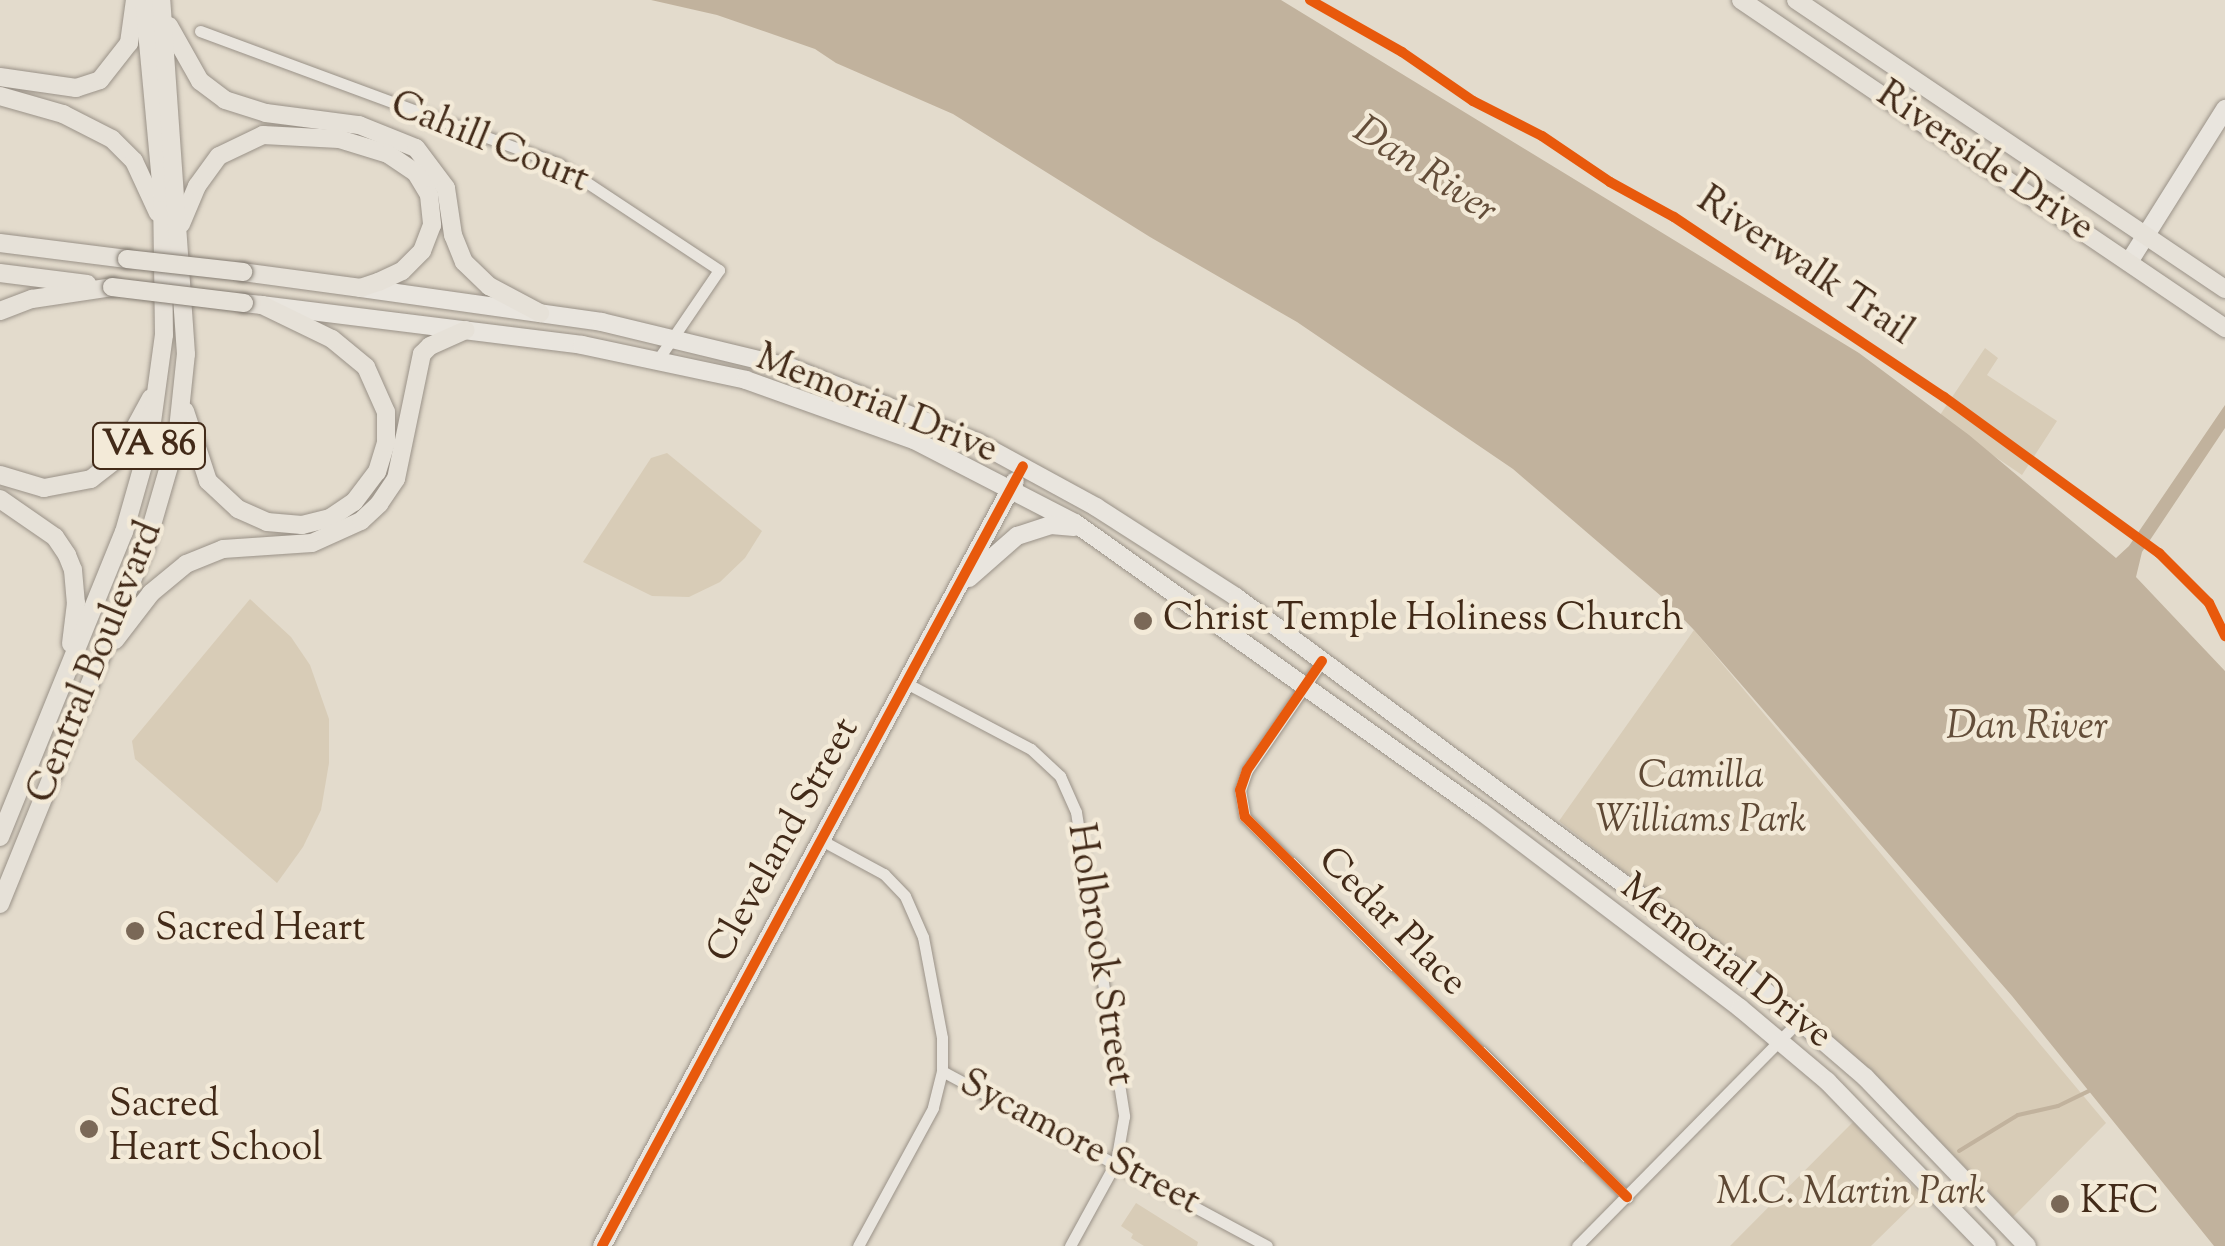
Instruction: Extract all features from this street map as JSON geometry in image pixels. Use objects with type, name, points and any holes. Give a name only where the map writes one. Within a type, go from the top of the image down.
[{"type":"main road","points":[[0,77],[76,88],[100,80],[129,43],[136,0]]},
{"type":"main road","name":"Riverside Drive","points":[[1741,0],[2225,328]]},
{"type":"main road","name":"Riverside Drive","points":[[1796,0],[2225,289]]},
{"type":"main road","points":[[155,2],[185,60],[200,81],[224,100],[266,113],[359,124],[416,148],[446,188],[453,235],[464,262],[489,286],[540,313]]},
{"type":"main road","name":"Central Boulevard","points":[[0,904],[157,516],[177,439],[186,354],[147,28],[155,2]]},
{"type":"main road","name":"Central Boulevard","points":[[0,837],[134,503],[160,379],[170,225],[155,2]]},
{"type":"main road","points":[[0,96],[64,114],[112,139],[134,161],[170,225],[209,167],[247,139],[306,135],[360,144],[388,154],[416,173],[432,208],[428,238],[413,262],[361,288]]},
{"type":"main road","points":[[2129,262],[2225,108]]},
{"type":"main road","name":"Memorial Drive","points":[[0,243],[361,288],[674,336],[843,386],[930,420],[1023,466],[1171,552],[1532,812],[1801,1020],[1903,1114],[2022,1244]]},
{"type":"main road","name":"Memorial Drive","points":[[0,273],[466,330],[659,358],[746,380],[852,415],[1011,488],[1086,530],[1601,901],[1780,1041],[1894,1148],[1986,1246]]},
{"type":"main road","points":[[0,311],[32,299],[112,287]]},
{"type":"main road","points":[[183,391],[190,432],[208,482],[238,509],[267,522],[302,525],[330,518],[354,502],[378,472],[386,443],[386,412],[376,381],[354,355],[332,339],[253,304]]},
{"type":"main road","points":[[97,665],[151,593],[186,564],[223,549],[312,543],[361,521],[380,504],[396,479],[422,354],[430,346],[466,330]]},
{"type":"main road","points":[[0,475],[44,488],[91,479],[120,457],[160,379]]},
{"type":"main road","name":"Cleveland Street","points":[[602,1246],[1023,466]]},
{"type":"main road","points":[[0,499],[55,537],[73,570],[76,604],[68,670]]},
{"type":"main road","points":[[954,593],[1017,536],[1051,525],[1086,530]]},
{"type":"street","name":"Cahill Court","points":[[200,31],[582,176],[719,270],[659,358]]},
{"type":"street","name":"Cedar Place","points":[[1322,661],[1247,770],[1240,790],[1244,817],[1626,1197]]},
{"type":"street","name":"Holbrook Street","points":[[906,683],[1031,749],[1060,776],[1076,812],[1124,1116],[1116,1162],[1070,1246]]},
{"type":"street","points":[[820,840],[884,874],[915,914],[934,992],[942,1071],[933,1108],[858,1246]]},
{"type":"street","points":[[1577,1246],[1801,1020]]},
{"type":"street","name":"Sycamore Street","points":[[942,1071],[1268,1246]]},
{"type":"green space","points":[[1985,348],[1998,358],[1987,375],[2057,421],[2022,475],[1938,418]]},
{"type":"green space","points":[[667,453],[762,531],[745,558],[720,582],[689,597],[652,596],[583,562],[651,458]]},
{"type":"green space","points":[[250,599],[291,637],[310,665],[329,719],[329,763],[321,810],[303,847],[277,883],[135,759],[132,741]]},
{"type":"green space","name":"Camilla Williams Park","points":[[1694,630],[2106,1123],[2013,1217],[1881,1080],[1804,1011],[1559,821]]},
{"type":"green space","name":"M.C. Martin Park","points":[[1853,1122],[1922,1196],[1871,1246],[1730,1246]]},
{"type":"green space","points":[[1136,1203],[1198,1242],[1197,1246],[1144,1246],[1131,1238],[1133,1234],[1121,1226]]},
{"type":"water","name":"Dan River","points":[[651,0],[1281,0],[1859,353],[1969,435],[2116,558],[2129,546],[2225,405],[2225,428],[2142,552],[2136,577],[2225,671],[2225,1246],[2214,1246],[2012,996],[1694,630],[1661,596],[1513,469],[1297,322],[1150,237],[953,114],[836,63],[815,49],[717,15]]},
{"type":"waterway","points":[[1959,1151],[2018,1115],[2058,1106],[2089,1091]]},
{"type":"cycle path","name":"Riverwalk Trail","points":[[1310,0],[1402,52],[1473,101],[1542,136],[1610,182],[1674,217],[1944,397],[2159,553],[2209,603],[2225,636]]},
{"type":"cycle path","points":[[602,1246],[1023,466]]},
{"type":"cycle path","points":[[1322,661],[1247,770],[1240,790],[1245,817],[1627,1197]]},
{"type":"place","name":"Christ Temple Holiness Church","points":[[1143,621]]},
{"type":"place","name":"Sacred Heart","points":[[135,931]]},
{"type":"place","name":"Sacred Heart School","points":[[89,1129]]},
{"type":"place","name":"KFC","points":[[2060,1204]]}]
